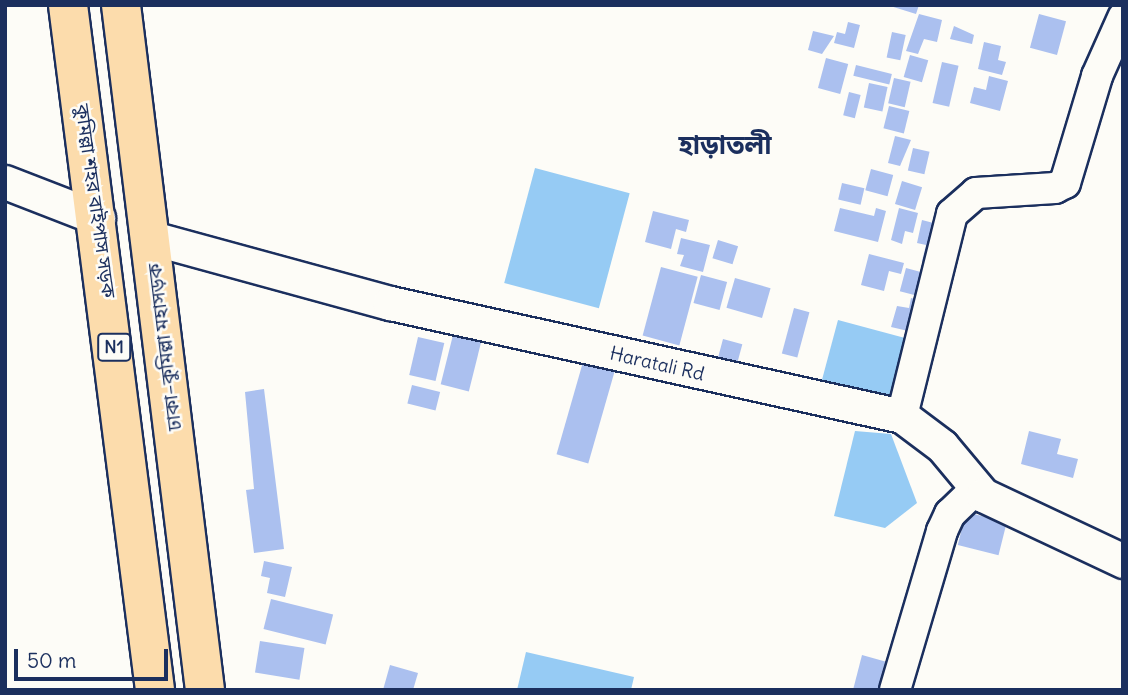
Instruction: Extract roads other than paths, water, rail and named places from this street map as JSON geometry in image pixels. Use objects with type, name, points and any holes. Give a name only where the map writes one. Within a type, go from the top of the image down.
[{"type":"highway","name":"কুমিল্লা শহর বাইপাস সড়ক","points":[[68,5],[98,218],[155,690]]},
{"type":"highway","name":"ঢাকা–কুমিল্লা মহাসড়ক","points":[[121,5],[152,238],[205,690]]},
{"type":"main road","points":[[5,182],[98,218]]},
{"type":"main road","name":"Haratali Rd","points":[[152,238],[403,306],[902,416],[942,446],[976,489],[1123,561]]},
{"type":"street","points":[[902,416],[952,214],[965,198],[976,194],[1055,188],[1065,183],[1097,76],[1123,18]]},
{"type":"street","points":[[895,690],[942,531],[950,514],[976,489]]},
{"type":"water","points":[[535,168],[630,193],[599,308],[504,283]]},
{"type":"water","points":[[838,320],[914,340],[897,406],[820,386]]},
{"type":"water","points":[[855,431],[891,434],[917,503],[885,528],[834,516]]},
{"type":"water","points":[[526,652],[634,677],[631,690],[517,690]]},
{"type":"district","name":"হাড়াতলী","points":[[725,145]]}]
